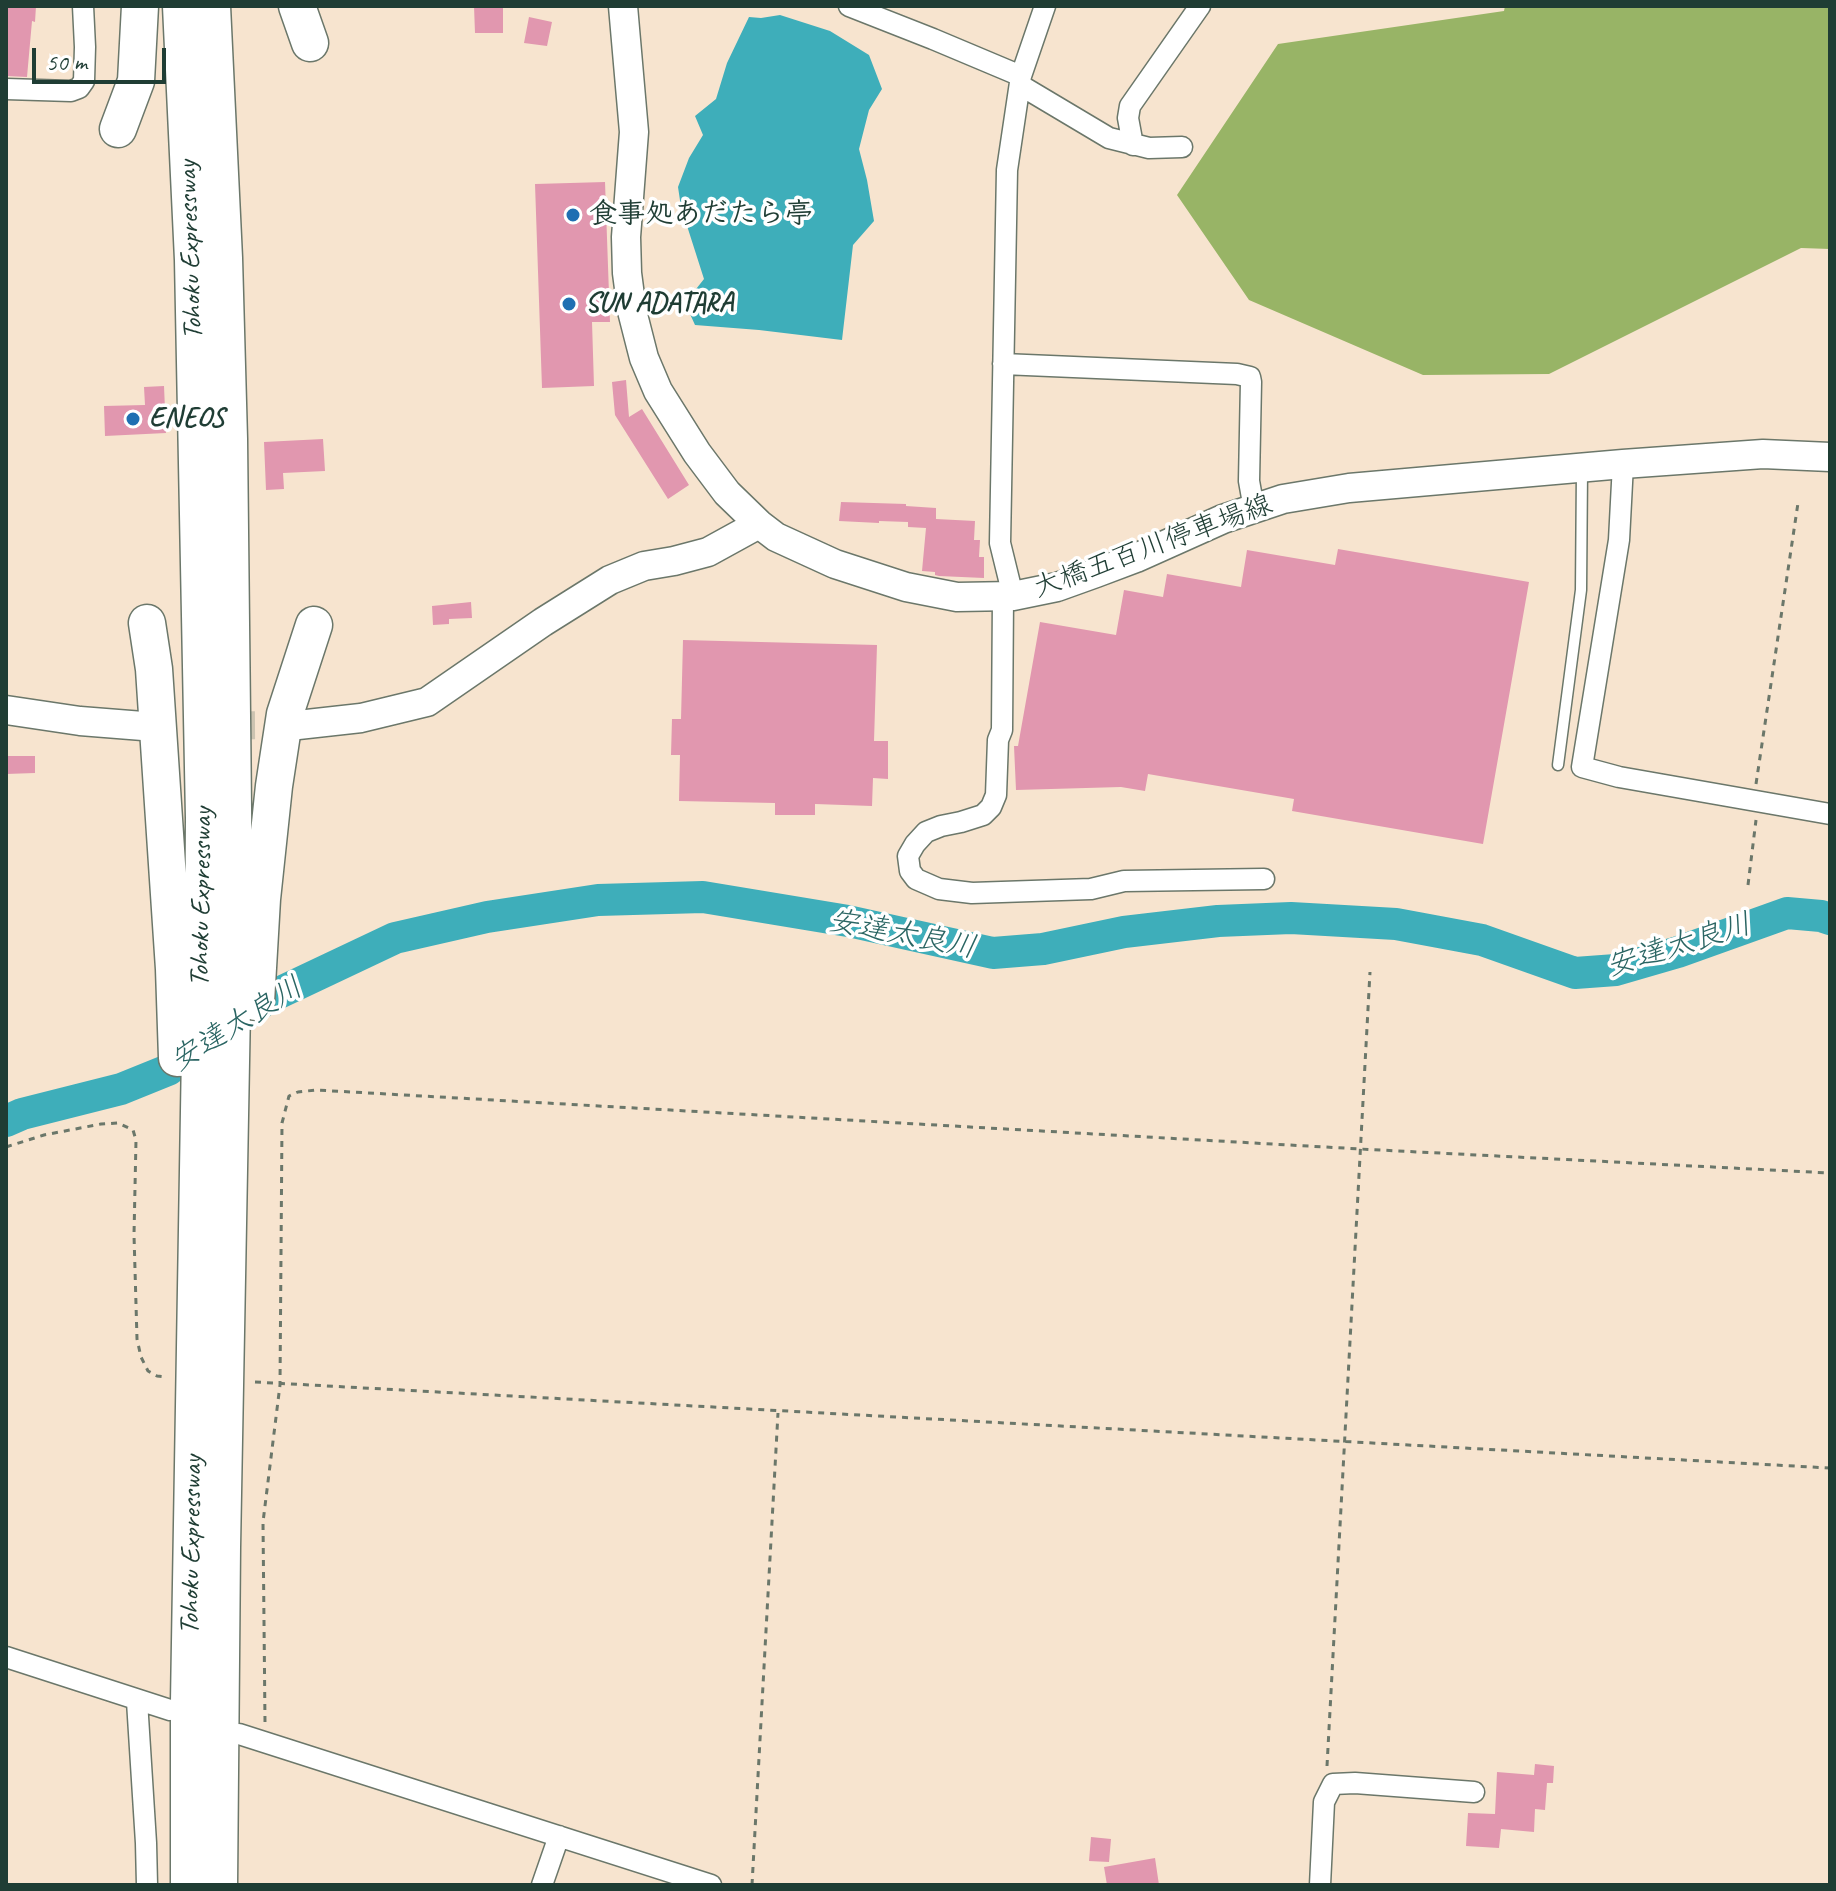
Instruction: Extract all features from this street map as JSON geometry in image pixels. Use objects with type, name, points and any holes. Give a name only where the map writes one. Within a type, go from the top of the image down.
[{"type":"highway","points":[[118,129],[136,81],[140,6]]},
{"type":"highway","name":"Tohoku Expressway","points":[[181,6],[193,260],[204,818],[203,964],[188,999],[215,1110]]},
{"type":"highway","name":"Tohoku Expressway","points":[[212,6],[224,258],[246,973],[215,1110],[212,1375],[220,1700],[219,1885]]},
{"type":"highway","points":[[297,6],[310,43]]},
{"type":"highway","points":[[147,623],[188,999]]},
{"type":"highway","points":[[246,973],[262,899],[285,714],[314,625]]},
{"type":"highway","points":[[212,1375],[215,1110]]},
{"type":"highway","name":"Tohoku Expressway","points":[[189,1885],[189,1701],[212,1375]]},
{"type":"main road","name":"大橋五百川停車場線","points":[[623,6],[634,132],[626,237],[627,273],[632,311],[644,358],[658,391],[697,453],[727,493],[776,537],[835,564],[906,587],[957,597],[1008,596],[1057,587],[1136,558],[1223,519],[1283,499],[1349,488],[1623,464],[1763,454],[1830,457]]},
{"type":"main road","points":[[298,725],[361,718],[427,702],[610,580],[644,566],[708,552],[759,524]]},
{"type":"main road","points":[[6,710],[143,726]]},
{"type":"street","points":[[6,89],[71,91],[79,88],[84,81],[83,6]]},
{"type":"street","points":[[849,6],[933,39],[1020,81],[1109,138],[1149,148],[1182,147]]},
{"type":"street","points":[[1045,6],[1020,81],[1007,170],[1000,543],[1008,596],[996,795],[983,815],[926,832],[908,856],[910,871],[916,879],[939,889],[972,893],[1091,889],[1124,881],[1264,879]]},
{"type":"street","points":[[1133,145],[1128,118],[1130,106],[1200,6]]},
{"type":"street","points":[[1003,364],[1250,377],[1249,481],[1254,509]]},
{"type":"street","points":[[1623,464],[1619,540],[1582,767],[1619,777],[1830,814]]},
{"type":"street","points":[[6,1657],[170,1710]]},
{"type":"street","points":[[137,1701],[147,1885]]},
{"type":"street","points":[[239,1734],[711,1885]]},
{"type":"street","points":[[1320,1885],[1324,1802],[1333,1784],[1474,1792]]},
{"type":"street","points":[[542,1885],[559,1836]]},
{"type":"lane","points":[[1558,765],[1581,590],[1582,468]]},
{"type":"path","points":[[1748,885],[1756,800],[1798,503]]},
{"type":"path","points":[[1333,1784],[1327,1771],[1370,972]]},
{"type":"path","points":[[265,1742],[263,1522],[280,1385],[282,1123],[289,1096],[298,1092],[316,1090],[1830,1173]]},
{"type":"path","points":[[6,1147],[44,1135],[101,1124],[118,1123],[133,1130],[136,1140],[134,1235],[137,1339],[148,1371],[157,1376],[212,1375],[280,1385],[1830,1468]]},
{"type":"path","points":[[752,1885],[778,1412]]},
{"type":"green space","points":[[1505,6],[1830,6],[1830,249],[1801,248],[1549,374],[1423,375],[1249,300],[1177,195],[1278,44],[1504,11]]},
{"type":"water","points":[[780,15],[830,31],[869,55],[882,89],[869,110],[859,149],[874,221],[853,245],[842,340],[695,325],[685,303],[704,279],[681,207],[678,187],[689,158],[703,135],[695,116],[716,99],[727,63],[749,17]]},
{"type":"building","points":[[6,6],[36,6],[27,77],[6,76]]},
{"type":"building","points":[[474,6],[503,8],[503,33],[475,33]]},
{"type":"building","points":[[529,17],[552,22],[547,46],[524,43]]},
{"type":"building","points":[[605,182],[610,322],[592,322],[594,386],[542,388],[535,184]]},
{"type":"building","points":[[626,380],[629,417],[642,409],[689,485],[668,499],[615,415],[612,382]]},
{"type":"building","points":[[164,386],[166,433],[105,436],[104,406],[145,405],[144,387]]},
{"type":"building","points":[[323,439],[325,471],[283,473],[284,489],[266,490],[264,442]]},
{"type":"building","points":[[841,502],[936,508],[936,519],[975,521],[974,540],[980,540],[979,557],[984,557],[984,578],[939,576],[935,572],[922,571],[926,528],[908,527],[908,522],[839,521]]},
{"type":"building","points":[[1338,549],[1529,582],[1483,844],[1292,811],[1294,799],[1148,774],[1145,791],[1121,787],[1016,790],[1014,746],[1018,746],[1040,622],[1116,635],[1124,590],[1163,597],[1167,574],[1241,587],[1247,550],[1335,565]]},
{"type":"building","points":[[471,602],[472,618],[449,619],[449,624],[433,625],[432,606]]},
{"type":"building","points":[[683,640],[877,645],[874,741],[888,741],[888,779],[873,778],[872,806],[815,804],[815,815],[775,815],[775,803],[679,801],[680,755],[671,755],[672,719],[681,719]]},
{"type":"building","points":[[6,756],[35,756],[35,773],[6,774]]},
{"type":"building","points":[[1535,1764],[1554,1766],[1553,1783],[1547,1783],[1545,1810],[1535,1809],[1534,1832],[1501,1829],[1499,1848],[1466,1846],[1468,1813],[1495,1814],[1497,1772],[1534,1775]]},
{"type":"building","points":[[1091,1837],[1111,1839],[1109,1862],[1089,1861]]},
{"type":"building","points":[[1155,1858],[1159,1885],[1107,1885],[1104,1867]]},
{"type":"waterway","name":"安達太良川","points":[[239,1019],[266,999],[395,938],[487,917],[598,900],[703,897],[848,921],[993,953],[1043,949],[1124,932],[1218,921],[1291,918],[1396,924],[1482,940],[1575,973],[1616,970],[1678,952],[1787,913],[1830,919]]},
{"type":"waterway","name":"安達太良川","points":[[6,1121],[22,1114],[121,1089],[168,1070],[201,1046]]},
{"type":"tunnel","points":[[143,726],[298,725]]},
{"type":"place","name":"食事処あだたら亭","points":[[573,215]]},
{"type":"place","name":"SUN ADATARA","points":[[569,304]]},
{"type":"place","name":"ENEOS","points":[[133,419]]}]
